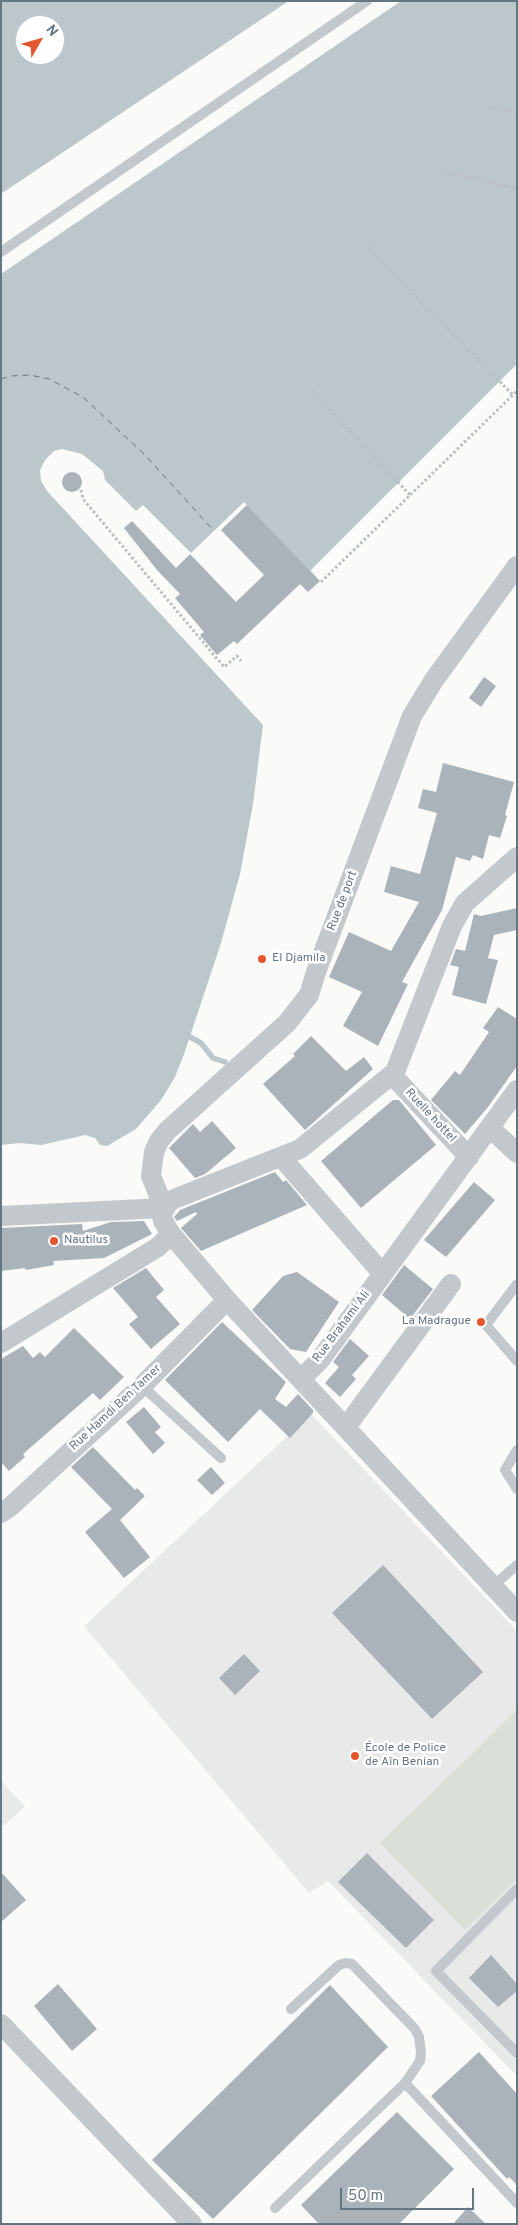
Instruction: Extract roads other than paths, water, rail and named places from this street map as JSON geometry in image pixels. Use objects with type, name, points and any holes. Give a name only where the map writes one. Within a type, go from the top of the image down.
[{"type":"street","name":"Rue de port","points":[[171,1234],[163,1221],[164,1208],[151,1176],[154,1152],[159,1141],[167,1131],[287,1023],[310,995],[316,972],[412,716],[430,686],[517,566]]},
{"type":"street","points":[[1,1216],[164,1208],[174,1199],[300,1149],[395,1072],[452,926],[465,903],[517,857]]},
{"type":"street","name":"Ruelle hottel","points":[[392,1074],[469,1157]]},
{"type":"street","name":"Rue Brahami Ali","points":[[301,1379],[320,1360],[382,1272],[517,1090]]},
{"type":"street","points":[[490,1128],[517,1141]]},
{"type":"street","points":[[490,1128],[517,1153]]},
{"type":"street","points":[[281,1157],[382,1272]]},
{"type":"street","points":[[1,1343],[158,1247],[171,1234],[227,1300],[517,1612]]},
{"type":"street","points":[[346,1427],[451,1284]]},
{"type":"street","name":"Rue Hamdi Ben Tamer","points":[[1,1513],[10,1507],[142,1386],[227,1300]]},
{"type":"street","points":[[1,2024],[192,2224]]},
{"type":"lane","points":[[1,252],[367,1]]},
{"type":"lane","points":[[517,1284],[486,1325],[517,1361]]},
{"type":"lane","points":[[142,1386],[221,1458]]},
{"type":"lane","points":[[517,1450],[505,1470],[517,1490]]},
{"type":"lane","points":[[493,1586],[517,1565]]},
{"type":"lane","points":[[517,1889],[436,1971],[517,2053]]},
{"type":"lane","points":[[275,2208],[406,2082],[420,2061],[421,2052],[419,2038],[415,2029],[352,1964],[339,1965],[291,2009]]},
{"type":"lane","points":[[406,2082],[517,2203]]},
{"type":"waterway","points":[[190,1037],[201,1043],[213,1058],[225,1062]]},
{"type":"place","name":"El Djamila","points":[[262,959]]},
{"type":"place","name":"Nautilus","points":[[54,1241]]},
{"type":"place","name":"La Madrague","points":[[481,1322]]},
{"type":"place","name":"École de Police de Aïn Benian","points":[[355,1756]]}]
